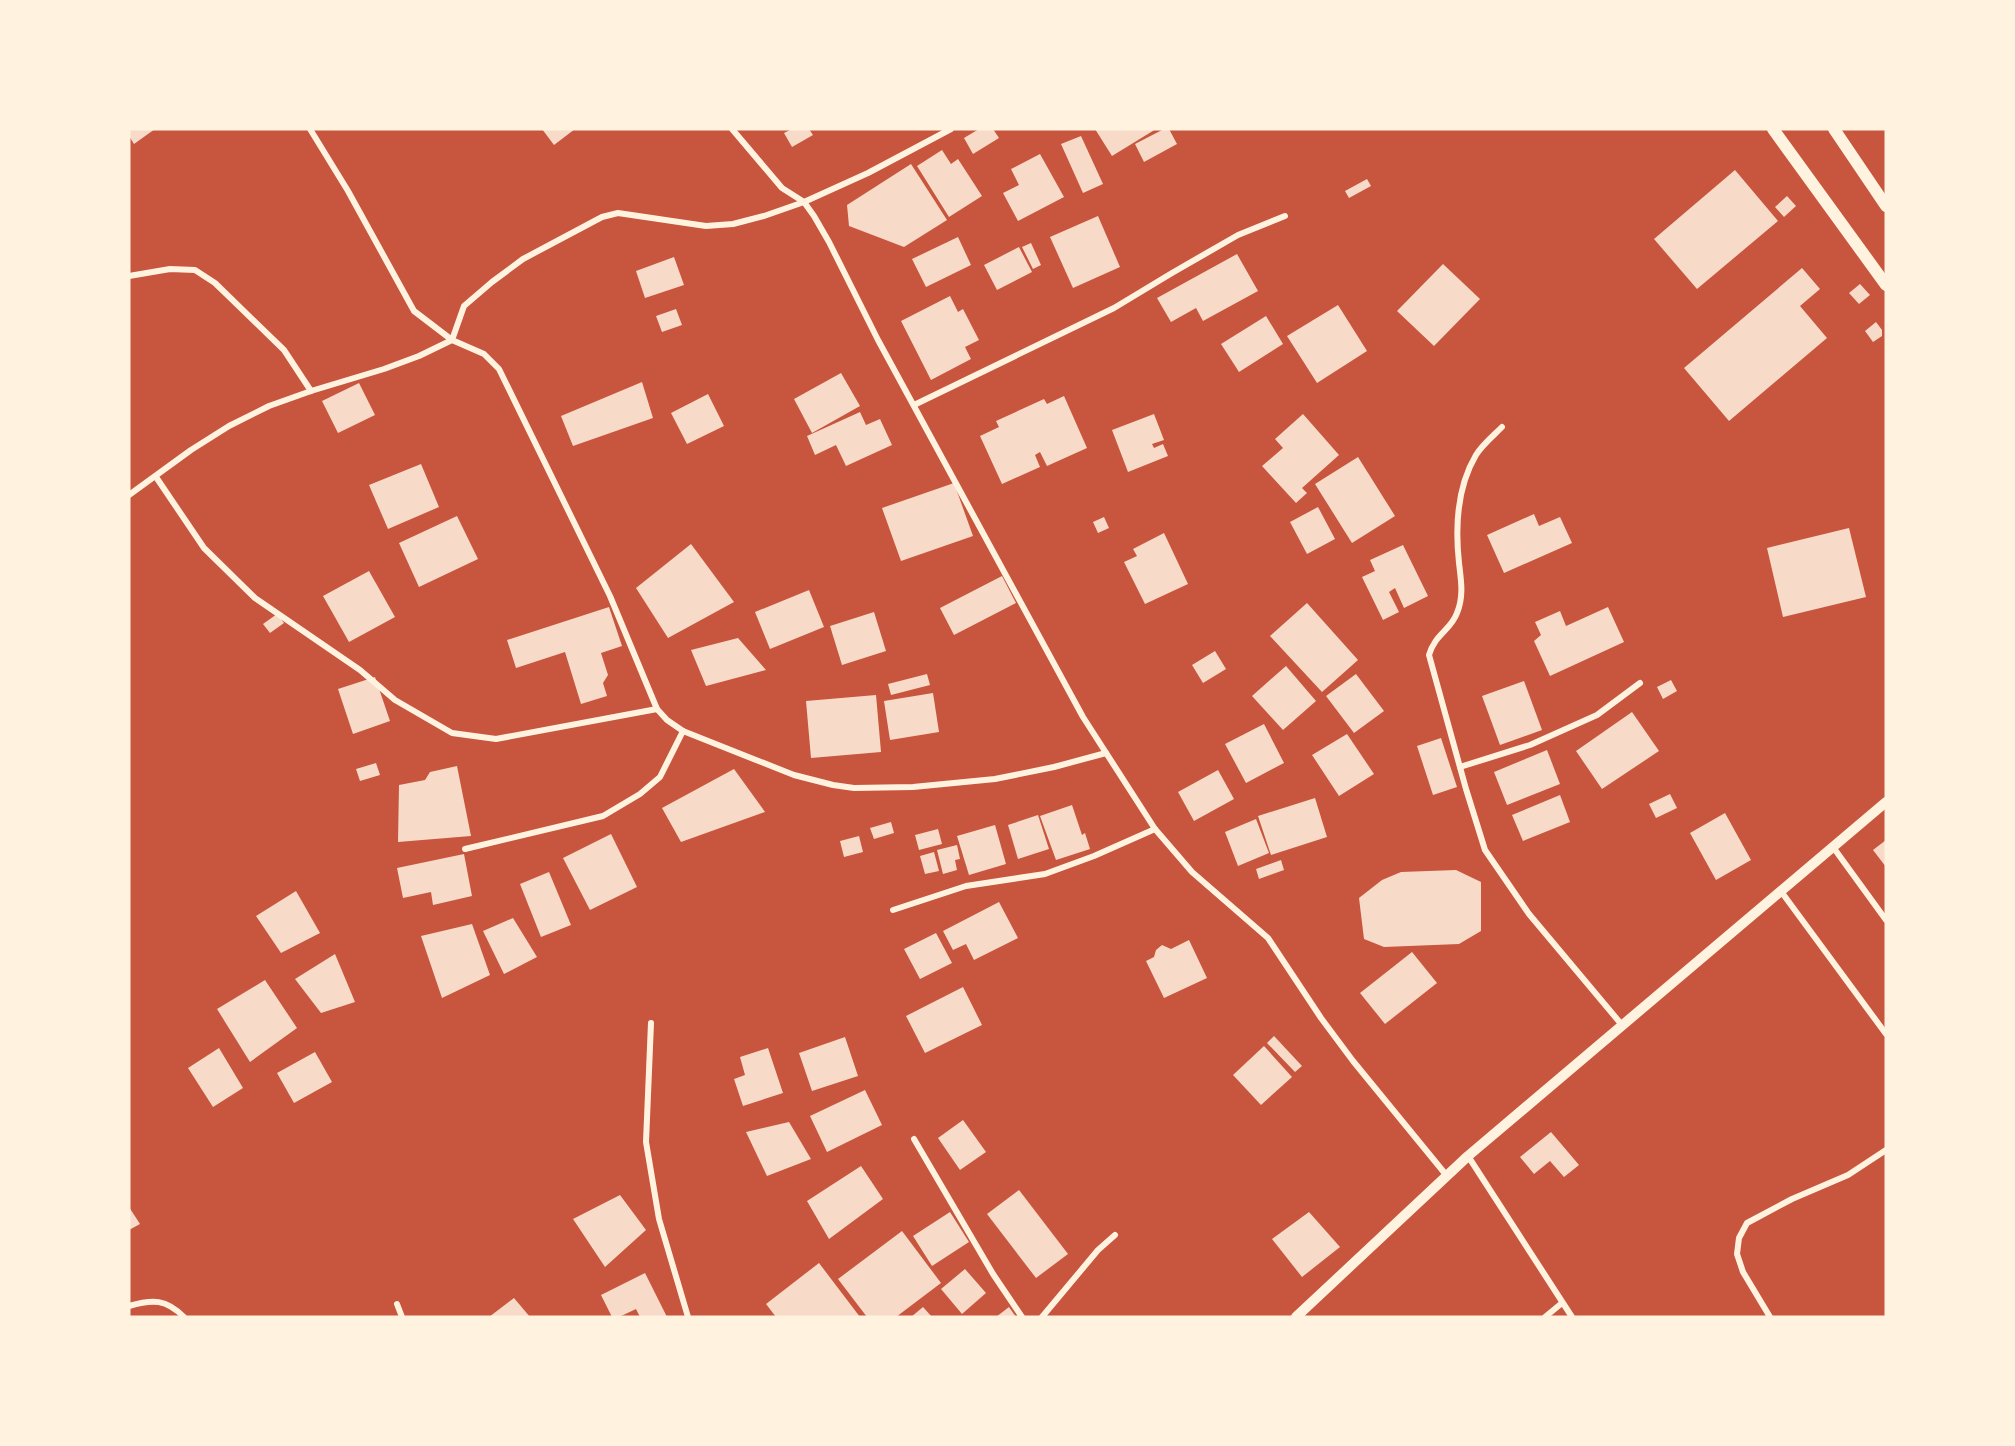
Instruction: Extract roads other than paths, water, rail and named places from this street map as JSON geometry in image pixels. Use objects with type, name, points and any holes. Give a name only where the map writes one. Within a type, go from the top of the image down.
[{"type":"main road","points":[[1773,129],[1886,285]]},
{"type":"main road","points":[[1834,129],[1886,206]]},
{"type":"street","points":[[309,129],[348,191],[414,311],[453,340],[484,354],[499,369],[610,596],[657,709],[667,720],[683,731],[794,775],[854,788],[995,779],[1106,753]]},
{"type":"street","points":[[732,129],[782,188],[804,202],[829,242],[878,340],[1083,717],[1155,829],[1192,872],[1268,938],[1321,1018],[1353,1061],[1447,1176]]},
{"type":"street","points":[[129,495],[191,450],[229,426],[269,406],[384,369],[453,340],[464,306],[492,282],[524,259],[602,216],[618,213],[706,226],[733,224],[804,202],[868,173],[951,129]]},
{"type":"street","points":[[914,405],[1114,309],[1239,235],[1285,216]]},
{"type":"street","points":[[129,276],[170,269],[195,270],[215,283],[284,350],[311,391]]},
{"type":"street","points":[[1502,428],[1478,453],[1465,477],[1456,525],[1462,587],[1457,614],[1447,629],[1432,643],[1429,655],[1485,850],[1529,914],[1622,1025]]},
{"type":"street","points":[[156,477],[204,548],[255,598],[360,670],[395,700],[452,733],[496,740],[657,709]]},
{"type":"street","points":[[1460,767],[1530,745],[1597,715],[1640,683]]},
{"type":"street","points":[[465,849],[603,816],[640,794],[660,777],[683,731]]},
{"type":"street","points":[[1296,1317],[1468,1156],[1886,802]]},
{"type":"street","points":[[893,910],[966,886],[1045,874],[1095,856],[1155,829]]},
{"type":"street","points":[[1832,846],[1886,920]]},
{"type":"street","points":[[1780,891],[1886,1034]]},
{"type":"street","points":[[651,1023],[646,1142],[659,1219],[688,1317]]},
{"type":"street","points":[[914,1139],[993,1274],[1022,1317]]},
{"type":"street","points":[[1770,1317],[1743,1272],[1737,1254],[1739,1238],[1747,1223],[1792,1199],[1848,1175],[1886,1150]]},
{"type":"street","points":[[1468,1156],[1572,1317]]},
{"type":"street","points":[[1042,1317],[1098,1250],[1116,1235]]},
{"type":"street","points":[[129,1306],[153,1301],[172,1305],[184,1317]]},
{"type":"street","points":[[1545,1317],[1562,1303]]},
{"type":"street","points":[[397,1304],[402,1317]]}]
